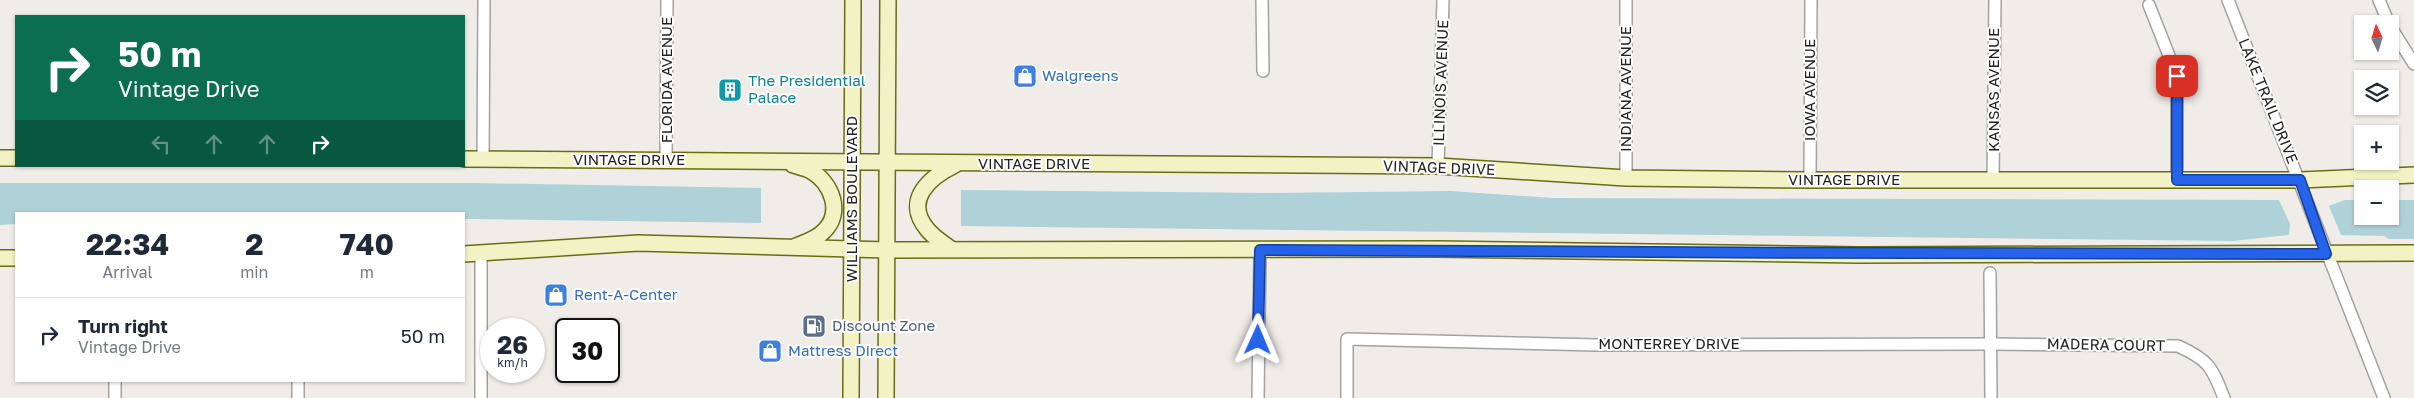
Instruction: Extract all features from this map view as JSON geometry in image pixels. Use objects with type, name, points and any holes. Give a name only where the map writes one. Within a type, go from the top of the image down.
[{"type":"street","points":[[483,160],[484,0]]},
{"type":"street","name":"FLORIDA AVENUE","points":[[666,161],[667,0]]},
{"type":"street","name":"WILLIAMS BOULEVARD","points":[[851,398],[853,0]]},
{"type":"street","points":[[886,398],[888,0]]},
{"type":"street","points":[[1262,0],[1262,71]]},
{"type":"street","name":"ILLINOIS AVENUE","points":[[1438,166],[1443,0]]},
{"type":"street","name":"INDIANA AVENUE","points":[[1626,0],[1626,178]]},
{"type":"street","name":"IOWA AVENUE","points":[[1810,180],[1811,0]]},
{"type":"street","name":"KANSAS AVENUE","points":[[1993,180],[1995,0]]},
{"type":"street","name":"LAKE TRAIL DRIVE","points":[[2228,0],[2384,398]]},
{"type":"street","points":[[2379,0],[2386,15]]},
{"type":"street","points":[[2149,5],[2177,76],[2177,180]]},
{"type":"street","points":[[2399,40],[2414,64]]},
{"type":"street","points":[[0,158],[15,158]]},
{"type":"street","name":"VINTAGE DRIVE","points":[[465,160],[1438,166],[1626,178],[1810,180],[2300,180],[2414,175]]},
{"type":"street","points":[[782,161],[811,171],[822,179],[830,190],[833,202],[832,216],[825,231],[815,238],[793,247]]},
{"type":"street","points":[[951,249],[928,230],[920,219],[918,206],[925,184],[937,174],[958,164]]},
{"type":"street","points":[[465,254],[638,243],[852,250],[1438,249],[1859,255],[2414,254]]},
{"type":"street","points":[[1258,398],[1260,250]]},
{"type":"street","points":[[481,253],[481,398]]},
{"type":"street","points":[[0,258],[15,258]]},
{"type":"street","points":[[1990,273],[1991,398]]},
{"type":"street","name":"MONTERREY DRIVE","points":[[1347,398],[1347,339],[1597,345],[1992,344]]},
{"type":"street","name":"MADERA COURT","points":[[1992,344],[2178,346],[2199,355],[2213,370],[2224,398]]},
{"type":"street","points":[[115,382],[115,398]]},
{"type":"street","points":[[298,382],[298,398]]},
{"type":"water","points":[[0,183],[472,183],[761,188],[761,223],[465,219],[465,212],[15,212],[15,224],[0,225]]},
{"type":"water","points":[[961,190],[1271,193],[1451,191],[1553,198],[2279,200],[2290,224],[2289,235],[2233,241],[961,226]]},
{"type":"water","points":[[2345,200],[2354,200],[2354,225],[2399,225],[2399,200],[2414,200],[2414,239],[2341,235],[2329,206]]},
{"type":"place","name":"Walgreens","points":[[1025,76]]},
{"type":"place","name":"The Presidential Palace","points":[[730,90]]},
{"type":"place","name":"Rent-A-Center","points":[[556,295]]},
{"type":"place","name":"Discount Zone","points":[[814,326]]},
{"type":"place","name":"Mattress Direct","points":[[770,351]]},
{"type":"route","points":[[1258,340],[1260,250],[1438,249],[1859,255],[2326,254],[2300,180],[2177,180],[2177,76]]}]
